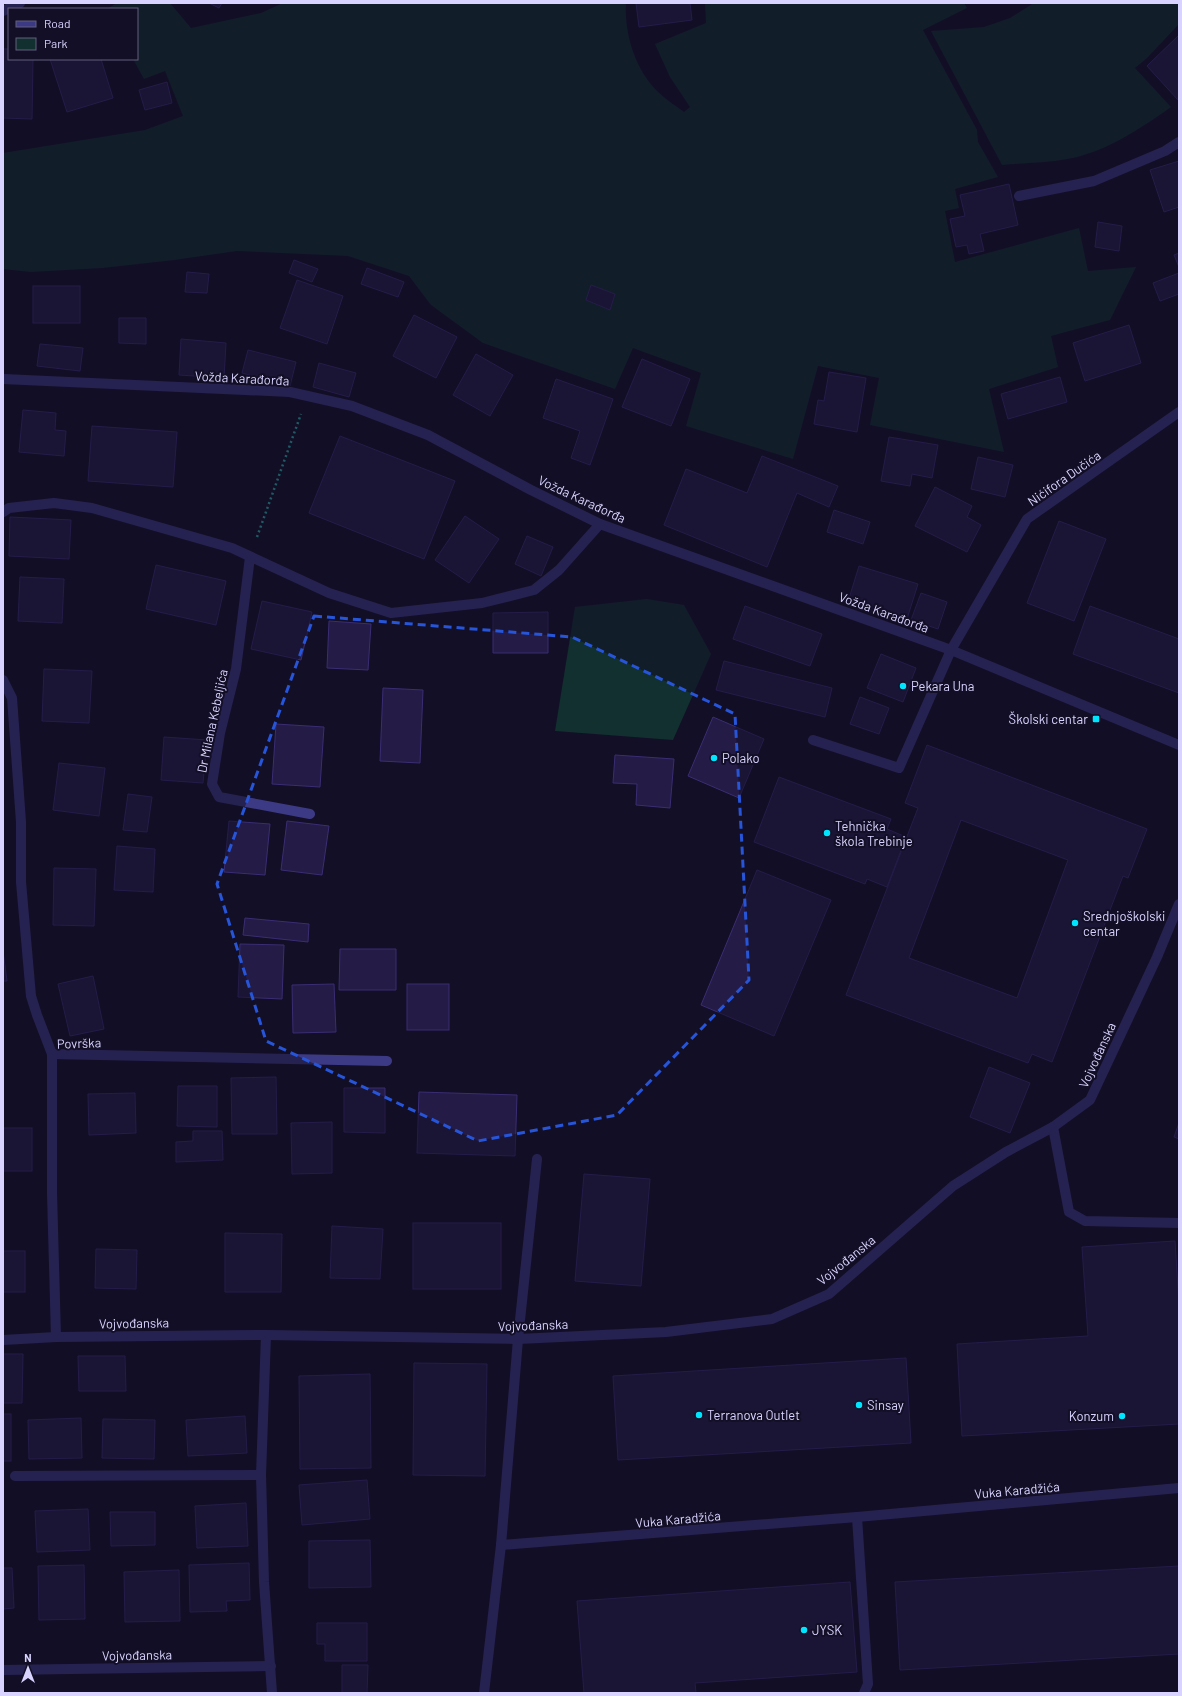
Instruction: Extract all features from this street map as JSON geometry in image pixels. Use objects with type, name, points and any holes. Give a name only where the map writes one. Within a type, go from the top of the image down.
[{"type":"street","points":[[9,8],[20,3]]},
{"type":"street","points":[[1020,196],[1094,181],[1165,151],[1179,142]]},
{"type":"street","name":"Vožda Karađorđa","points":[[3,379],[290,392],[352,406],[428,435],[600,524],[951,650],[1179,745]]},
{"type":"street","name":"Nićifora Dučića","points":[[813,740],[899,768],[951,650],[1027,519],[1179,412]]},
{"type":"street","points":[[5,509],[54,503],[92,508],[232,548],[329,593],[391,613],[482,603],[534,590],[560,570],[600,524]]},
{"type":"street","name":"Dr Milana Kebeljića","points":[[250,557],[236,669],[220,733],[212,784],[219,797],[310,814]]},
{"type":"street","points":[[3,680],[12,698],[21,822],[21,882],[31,996],[52,1054]]},
{"type":"street","name":"Vojvođanska","points":[[3,1340],[56,1337],[266,1335],[518,1339],[666,1332],[772,1319],[829,1294],[954,1186],[1006,1152],[1053,1127],[1090,1100],[1157,957],[1179,904]]},
{"type":"street","name":"Površka","points":[[56,1337],[52,1193],[52,1054],[387,1061]]},
{"type":"street","points":[[1053,1127],[1069,1212],[1085,1221],[1179,1223]]},
{"type":"street","points":[[484,1693],[501,1545],[518,1339],[537,1160]]},
{"type":"street","points":[[266,1335],[261,1475],[264,1582],[272,1693]]},
{"type":"street","points":[[15,1476],[261,1475]]},
{"type":"street","name":"Vuka Karadžića","points":[[501,1545],[857,1517],[1179,1488]]},
{"type":"street","points":[[857,1517],[868,1684],[864,1693]]},
{"type":"street","name":"Vojvođanska","points":[[3,1670],[271,1666]]},
{"type":"path","points":[[250,557],[308,396]]},
{"type":"highlighted area","points":[[314,616],[572,637],[735,714],[749,980],[617,1115],[478,1141],[266,1041],[217,884]]},
{"type":"green space","points":[[117,3],[170,3],[191,28],[261,13],[283,3],[626,3],[629,38],[637,61],[649,82],[657,91],[684,112],[690,107],[670,77],[655,44],[706,23],[705,3],[964,3],[967,8],[923,30],[977,130],[978,142],[998,177],[955,189],[959,208],[945,211],[955,262],[1079,228],[1088,271],[1136,267],[1110,320],[1051,336],[1058,367],[989,389],[1004,452],[870,425],[879,378],[818,366],[793,459],[686,426],[701,373],[633,348],[615,389],[483,343],[431,305],[409,276],[348,256],[237,251],[102,268],[31,272],[3,269],[3,153],[145,130],[183,116],[165,71],[144,79],[134,60],[138,60],[138,8],[109,8]]},
{"type":"green space","points":[[1034,3],[1179,3],[1179,24],[1147,58],[1135,68],[1171,107],[1134,132],[1108,146],[1081,156],[1043,162],[1002,165],[931,31],[984,27],[1010,18]]},
{"type":"green space","points":[[647,599],[684,605],[711,654],[673,740],[555,731],[575,607]]},
{"type":"building","points":[[209,3],[222,3],[219,8]]},
{"type":"building","points":[[636,3],[690,3],[692,20],[639,27]]},
{"type":"building","points":[[1178,36],[1179,37],[1178,100],[1147,66]]},
{"type":"building","points":[[3,49],[8,49],[8,60],[33,60],[32,119],[3,118]]},
{"type":"building","points":[[50,60],[101,60],[113,98],[67,112]]},
{"type":"building","points":[[167,82],[172,103],[145,110],[139,90]]},
{"type":"building","points":[[1179,161],[1179,207],[1164,212],[1150,170]]},
{"type":"building","points":[[1009,184],[1018,225],[980,234],[984,251],[969,254],[967,245],[956,247],[950,219],[965,216],[960,195]]},
{"type":"building","points":[[1098,222],[1122,226],[1119,251],[1095,247]]},
{"type":"building","points":[[1179,253],[1179,267],[1174,255]]},
{"type":"building","points":[[294,260],[318,269],[312,282],[289,273]]},
{"type":"building","points":[[367,268],[404,282],[398,297],[361,284]]},
{"type":"building","points":[[187,272],[209,274],[207,293],[185,292]]},
{"type":"building","points":[[1179,273],[1179,294],[1160,301],[1153,283]]},
{"type":"building","points":[[297,280],[343,296],[327,344],[280,328]]},
{"type":"building","points":[[591,285],[615,294],[610,310],[586,300]]},
{"type":"building","points":[[33,286],[80,286],[80,323],[33,323]]},
{"type":"building","points":[[414,315],[457,337],[436,378],[393,356]]},
{"type":"building","points":[[119,318],[146,318],[146,344],[119,343]]},
{"type":"building","points":[[1129,325],[1141,363],[1085,381],[1073,343]]},
{"type":"building","points":[[181,339],[226,343],[224,378],[179,375]]},
{"type":"building","points":[[40,344],[83,348],[80,371],[37,366]]},
{"type":"building","points":[[248,350],[296,362],[290,386],[242,373]]},
{"type":"building","points":[[476,354],[513,375],[490,416],[453,395]]},
{"type":"building","points":[[642,359],[690,379],[671,426],[622,407]]},
{"type":"building","points":[[319,363],[356,373],[349,397],[313,387]]},
{"type":"building","points":[[829,372],[866,378],[857,432],[814,424],[818,400],[824,401]]},
{"type":"building","points":[[1060,377],[1067,402],[1008,419],[1001,394]]},
{"type":"building","points":[[556,379],[613,399],[590,465],[571,458],[580,431],[543,418]]},
{"type":"building","points":[[23,410],[56,413],[55,430],[66,431],[64,456],[19,452]]},
{"type":"building","points":[[92,426],[177,432],[173,487],[88,481]]},
{"type":"building","points":[[340,436],[455,481],[424,559],[309,513]]},
{"type":"building","points":[[889,437],[938,445],[932,478],[912,474],[910,486],[881,481]]},
{"type":"building","points":[[762,456],[838,486],[829,507],[797,493],[767,567],[664,525],[686,469],[747,493]]},
{"type":"building","points":[[978,457],[1013,465],[1005,497],[971,489]]},
{"type":"building","points":[[935,487],[972,506],[967,517],[981,525],[967,552],[915,526]]},
{"type":"building","points":[[834,510],[870,522],[863,544],[827,532]]},
{"type":"building","points":[[465,516],[499,539],[469,583],[435,560]]},
{"type":"building","points":[[10,517],[71,520],[69,559],[9,556]]},
{"type":"building","points":[[1059,521],[1106,539],[1074,621],[1027,603]]},
{"type":"building","points":[[527,536],[553,547],[541,576],[515,564]]},
{"type":"building","points":[[156,565],[226,581],[216,625],[146,609]]},
{"type":"building","points":[[859,566],[918,584],[906,622],[847,605]]},
{"type":"building","points":[[20,577],[64,579],[62,623],[18,621]]},
{"type":"building","points":[[921,593],[947,602],[938,629],[911,620]]},
{"type":"building","points":[[262,601],[312,612],[301,660],[251,649]]},
{"type":"building","points":[[745,606],[822,634],[810,666],[733,639]]},
{"type":"building","points":[[1090,606],[1179,639],[1179,693],[1073,654]]},
{"type":"building","points":[[548,612],[548,653],[493,653],[493,613]]},
{"type":"building","points":[[329,621],[371,624],[368,670],[327,668]]},
{"type":"building","points":[[881,654],[916,668],[903,702],[867,688]]},
{"type":"building","points":[[724,661],[832,688],[825,717],[716,690]]},
{"type":"building","points":[[44,669],[92,671],[89,723],[42,721]]},
{"type":"building","points":[[383,688],[423,690],[420,763],[380,761]]},
{"type":"building","points":[[860,697],[889,708],[879,734],[850,724]]},
{"type":"building","points":[[713,717],[764,739],[739,798],[688,776]]},
{"type":"building","points":[[276,724],[324,727],[320,787],[272,784]]},
{"type":"building","points":[[164,737],[207,740],[203,783],[161,780]]},
{"type":"building","name":"Srednjoškolski centar","points":[[927,745],[1147,829],[1128,878],[1123,876],[1052,1062],[1032,1054],[1028,1063],[846,995],[918,808],[905,803]],"holes":[[[961,820],[1068,860],[1017,998],[909,958]]]},
{"type":"building","points":[[615,755],[674,759],[670,808],[636,805],[637,784],[613,783]]},
{"type":"building","points":[[59,763],[105,768],[99,816],[53,810]]},
{"type":"building","name":"Tehnička škola Trebinje","points":[[779,777],[891,819],[887,829],[906,837],[887,887],[867,879],[865,884],[754,842]]},
{"type":"building","points":[[128,794],[152,797],[147,832],[123,830]]},
{"type":"building","points":[[229,821],[270,824],[265,875],[224,872]]},
{"type":"building","points":[[287,821],[329,826],[322,875],[281,870]]},
{"type":"building","points":[[117,846],[155,849],[153,892],[114,890]]},
{"type":"building","points":[[54,868],[96,869],[94,926],[53,925]]},
{"type":"building","points":[[757,870],[831,900],[774,1036],[701,1005]]},
{"type":"building","points":[[245,918],[309,924],[308,942],[243,935]]},
{"type":"building","points":[[240,944],[284,945],[282,999],[238,997]]},
{"type":"building","points":[[340,949],[396,949],[396,990],[339,990]]},
{"type":"building","points":[[3,951],[7,981],[3,981]]},
{"type":"building","points":[[93,976],[104,1029],[70,1036],[58,984]]},
{"type":"building","points":[[334,984],[336,1032],[293,1033],[292,985]]},
{"type":"building","points":[[407,984],[449,984],[449,1030],[407,1030]]},
{"type":"building","points":[[989,1067],[1030,1083],[1010,1133],[970,1117]]},
{"type":"building","points":[[276,1077],[277,1134],[232,1134],[231,1078]]},
{"type":"building","points":[[178,1086],[217,1086],[217,1127],[177,1126]]},
{"type":"building","points":[[344,1088],[385,1088],[385,1133],[344,1132]]},
{"type":"building","points":[[419,1092],[517,1095],[515,1156],[417,1153]]},
{"type":"building","points":[[135,1093],[136,1133],[89,1135],[88,1094]]},
{"type":"building","points":[[332,1122],[332,1173],[292,1174],[291,1123]]},
{"type":"building","points":[[1179,1123],[1179,1139],[1174,1137]]},
{"type":"building","points":[[3,1128],[32,1128],[32,1171],[3,1171]]},
{"type":"building","points":[[193,1131],[222,1131],[223,1160],[176,1162],[176,1142],[193,1141]]},
{"type":"building","points":[[584,1174],[650,1179],[641,1286],[575,1281]]},
{"type":"building","points":[[413,1223],[501,1223],[501,1289],[413,1289]]},
{"type":"building","points":[[332,1226],[383,1229],[380,1279],[330,1278]]},
{"type":"building","points":[[225,1233],[282,1234],[281,1292],[225,1292]]},
{"type":"building","points":[[1175,1241],[1179,1305],[1179,1424],[962,1436],[957,1344],[1088,1336],[1082,1247]]},
{"type":"building","points":[[96,1249],[137,1250],[136,1289],[95,1288]]},
{"type":"building","points":[[3,1251],[25,1251],[25,1292],[3,1292]]},
{"type":"building","points":[[3,1354],[23,1354],[22,1403],[3,1403]]},
{"type":"building","points":[[78,1356],[125,1356],[126,1391],[79,1391]]},
{"type":"building","points":[[906,1358],[911,1443],[618,1460],[613,1376]]},
{"type":"building","points":[[414,1363],[487,1364],[485,1476],[413,1475]]},
{"type":"building","points":[[370,1374],[371,1468],[300,1469],[299,1376]]},
{"type":"building","points":[[3,1414],[11,1414],[11,1461],[3,1461]]},
{"type":"building","points":[[245,1416],[247,1453],[188,1456],[186,1420]]},
{"type":"building","points":[[81,1418],[82,1458],[29,1459],[28,1420]]},
{"type":"building","points":[[103,1419],[155,1420],[154,1459],[102,1458]]},
{"type":"building","points":[[367,1480],[370,1519],[302,1525],[299,1485]]},
{"type":"building","points":[[246,1503],[248,1546],[197,1548],[195,1506]]},
{"type":"building","points":[[88,1509],[90,1550],[37,1552],[35,1511]]},
{"type":"building","points":[[110,1512],[155,1512],[155,1545],[111,1546]]},
{"type":"building","points":[[370,1540],[371,1587],[309,1588],[309,1541]]},
{"type":"building","points":[[249,1563],[250,1600],[226,1601],[227,1611],[190,1612],[189,1565]]},
{"type":"building","points":[[84,1565],[85,1619],[39,1620],[38,1566]]},
{"type":"building","points":[[1179,1566],[1179,1654],[900,1670],[895,1582]]},
{"type":"building","points":[[3,1568],[12,1568],[14,1608],[3,1609]]},
{"type":"building","points":[[179,1570],[180,1621],[125,1622],[124,1572]]},
{"type":"building","points":[[850,1582],[857,1672],[695,1683],[696,1693],[584,1693],[577,1601]]},
{"type":"building","points":[[317,1623],[367,1623],[367,1661],[325,1661],[325,1644],[317,1644]]},
{"type":"building","points":[[342,1665],[368,1665],[367,1693],[342,1693]]},
{"type":"place","name":"Pekara Una","points":[[903,686]]},
{"type":"place","name":"Školski centar","points":[[1096,719]]},
{"type":"place","name":"Polako","points":[[714,758]]},
{"type":"place","name":"Tehnička škola Trebinje","points":[[827,833]]},
{"type":"place","name":"Srednjoškolski centar","points":[[1075,923]]},
{"type":"place","name":"Sinsay","points":[[859,1405]]},
{"type":"place","name":"Terranova Outlet","points":[[699,1415]]},
{"type":"place","name":"Konzum","points":[[1122,1416]]},
{"type":"place","name":"JYSK","points":[[804,1630]]}]
